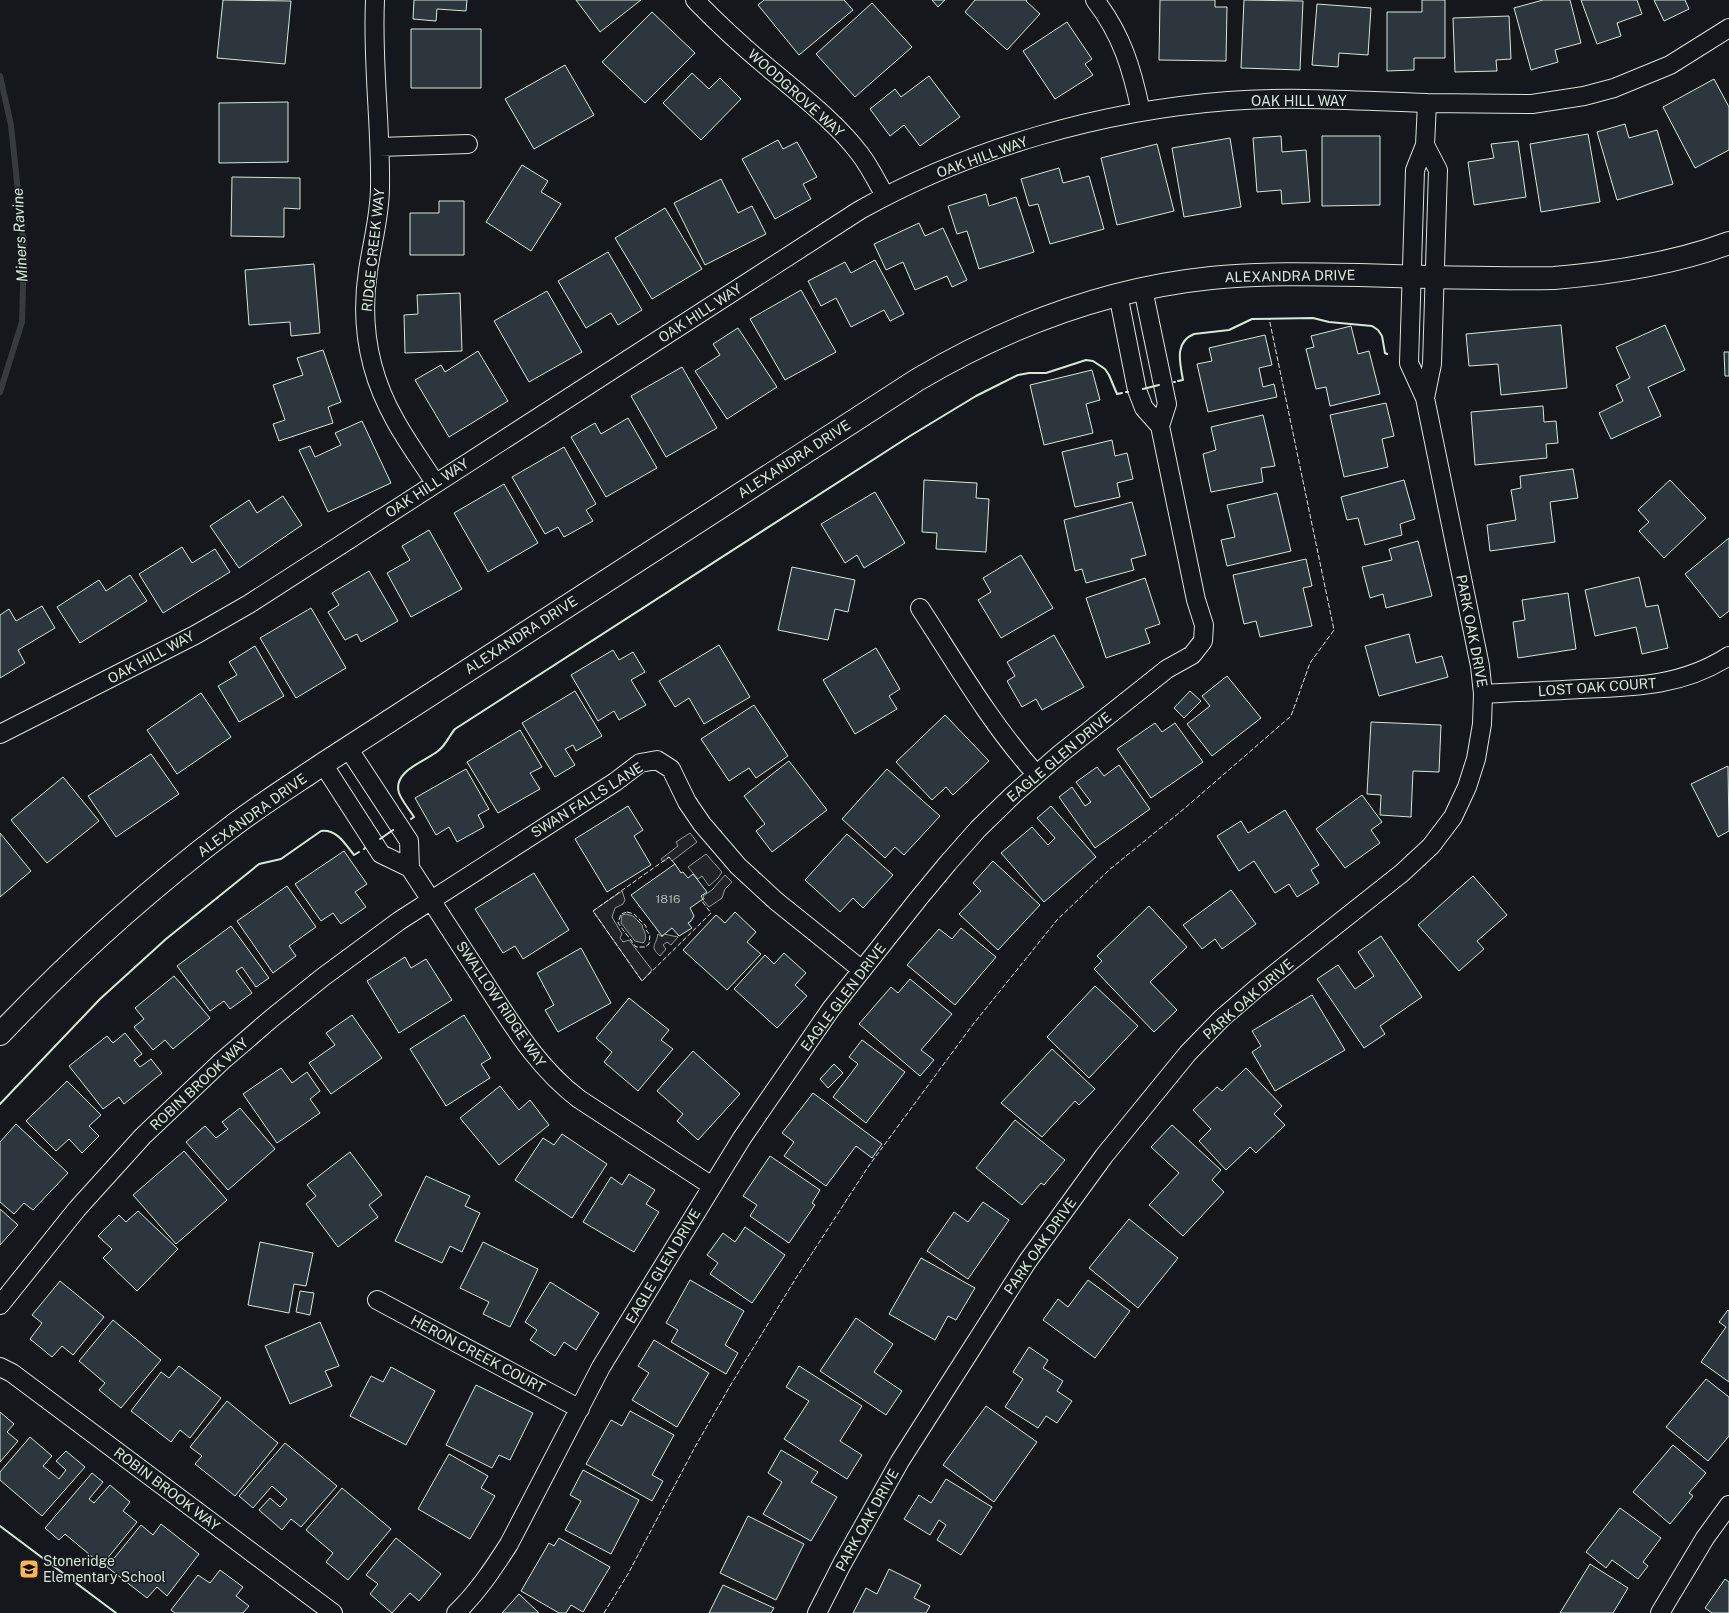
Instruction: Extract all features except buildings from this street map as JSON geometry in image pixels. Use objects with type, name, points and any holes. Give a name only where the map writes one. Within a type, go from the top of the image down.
[{"type":"street","name":"RIDGE CREEK WAY","points":[[375,0],[375,64],[380,147],[380,193],[364,303],[366,333],[376,379],[395,420],[435,483]]},
{"type":"street","name":"WOODGROVE WAY","points":[[695,0],[731,35],[843,134],[860,154],[874,175],[885,196]]},
{"type":"street","points":[[1095,0],[1115,30],[1123,47],[1131,68],[1140,112]]},
{"type":"street","name":"OAK HILL WAY","points":[[0,734],[195,635],[249,604],[831,228],[885,196],[924,178],[1011,145],[1058,131],[1140,112],[1188,105],[1300,99],[1427,103],[1532,104],[1584,96],[1614,88],[1670,65],[1729,28]]},
{"type":"street","points":[[1412,276],[1415,170],[1425,145],[1427,103]]},
{"type":"street","points":[[380,147],[468,144]]},
{"type":"street","points":[[1425,145],[1438,170],[1434,277]]},
{"type":"street","points":[[1414,208],[1437,208]]},
{"type":"street","name":"ALEXANDRA DRIVE","points":[[0,1034],[80,954],[151,891],[231,827],[323,764],[916,380],[972,348],[1042,318],[1118,294],[1202,279],[1284,274],[1554,278],[1595,274],[1675,260],[1729,244]]},
{"type":"street","name":"PARK OAK DRIVE","points":[[817,1613],[842,1564],[900,1461],[1027,1262],[1104,1156],[1188,1053],[1222,1018],[1258,987],[1402,874],[1431,846],[1453,817],[1467,787],[1476,759],[1482,724],[1483,694],[1480,666],[1425,398],[1409,363],[1412,276]]},
{"type":"street","name":"PARK OAK DRIVE","points":[[1425,398],[1432,364],[1434,277]]},
{"type":"street","name":"EAGLE GLEN DRIVE","points":[[456,1613],[488,1575],[509,1544],[601,1367],[712,1186],[786,1073],[831,1010],[918,898],[983,824],[1036,774],[1167,669],[1192,655],[1203,641],[1204,625],[1196,600],[1160,426],[1167,404],[1159,357],[1143,289]]},
{"type":"street","name":"EAGLE GLEN DRIVE","points":[[1118,294],[1137,390],[1144,408],[1160,426]]},
{"type":"street","points":[[1410,333],[1433,334]]},
{"type":"street","points":[[1132,363],[1159,357]]},
{"type":"street","points":[[920,608],[999,730],[1015,751],[1036,774]]},
{"type":"street","name":"LOST OAK COURT","points":[[1483,694],[1653,685],[1689,676],[1718,663],[1729,656]]},
{"type":"street","name":"SWALLOW RIDGE WAY","points":[[348,748],[408,841],[410,868],[520,1037],[546,1070],[563,1087],[579,1099],[712,1186]]},
{"type":"street","name":"SWAN FALLS LANE","points":[[431,900],[615,782],[640,763],[657,760],[671,769],[687,802],[702,824],[738,866],[776,901],[862,970]]},
{"type":"street","points":[[323,764],[381,854],[410,868]]},
{"type":"street","points":[[360,821],[385,804]]},
{"type":"street","name":"ROBIN BROOK WAY","points":[[0,1305],[44,1248],[96,1187],[143,1136],[222,1061],[323,977],[399,921],[431,900]]},
{"type":"street","name":"HERON CREEK COURT","points":[[377,1300],[580,1409]]},
{"type":"street","name":"ROBIN BROOK WAY","points":[[0,1367],[12,1373],[333,1613]]},
{"type":"street","points":[[1660,1613],[1705,1538],[1729,1505]]},
{"type":"shaded area","points":[[690,833],[697,842],[672,861],[669,857],[663,862],[661,859],[678,846],[676,842]]},
{"type":"shaded area","points":[[706,854],[722,872],[709,886],[702,876],[698,879],[688,867]]},
{"type":"shaded area","points":[[725,875],[732,882],[725,889],[722,898],[709,907],[703,900],[703,896],[712,890]]},
{"type":"shaded area","points":[[622,891],[625,900],[623,904],[615,908],[612,917],[622,934],[620,938],[623,942],[629,940],[652,970],[642,981],[593,911]]},
{"type":"shaded area","points":[[626,914],[633,916],[643,926],[642,927],[646,937],[643,943],[635,941],[621,923],[622,915]]},
{"type":"shaded area","points":[[658,934],[662,937],[664,934],[678,937],[671,945],[667,942],[663,945],[666,949],[660,956],[654,948]]},
{"type":"waterway","name":"Miners Ravine","points":[[0,76],[11,125],[24,249],[22,322],[0,392]]},
{"type":"fence","points":[[604,1613],[628,1574],[695,1447],[730,1386],[796,1278],[868,1167],[971,1027],[1057,920],[1109,870],[1185,808],[1291,716],[1310,663],[1334,630],[1269,318]]},
{"type":"fence","points":[[675,864],[669,857],[593,911],[642,981],[711,913],[701,900]]},
{"type":"fence","points":[[627,912],[634,914],[646,926],[646,930],[650,935],[649,944],[645,947],[636,947],[618,923],[621,914],[627,912]]},
{"type":"wall","points":[[1178,381],[1183,380],[1180,360],[1183,342],[1194,334],[1229,330],[1252,319],[1313,318],[1329,322],[1372,326],[1378,330],[1382,336],[1385,353],[1387,354]]},
{"type":"wall","points":[[411,819],[414,817],[399,793],[398,785],[400,779],[411,768],[441,749],[455,729],[910,436],[976,396],[1018,375],[1029,373],[1046,373],[1086,360],[1093,361],[1105,369],[1117,394],[1122,393]]},
{"type":"wall","points":[[1143,389],[1159,385]]},
{"type":"wall","points":[[380,839],[393,830]]},
{"type":"wall","points":[[0,1104],[100,999],[166,939],[259,864],[281,859],[321,831],[332,832],[344,842],[354,855],[359,852]]},
{"type":"wall","points":[[0,1526],[116,1613]]},
{"type":"place","name":"Stoneridge Elementary School","points":[[29,1569]]}]
